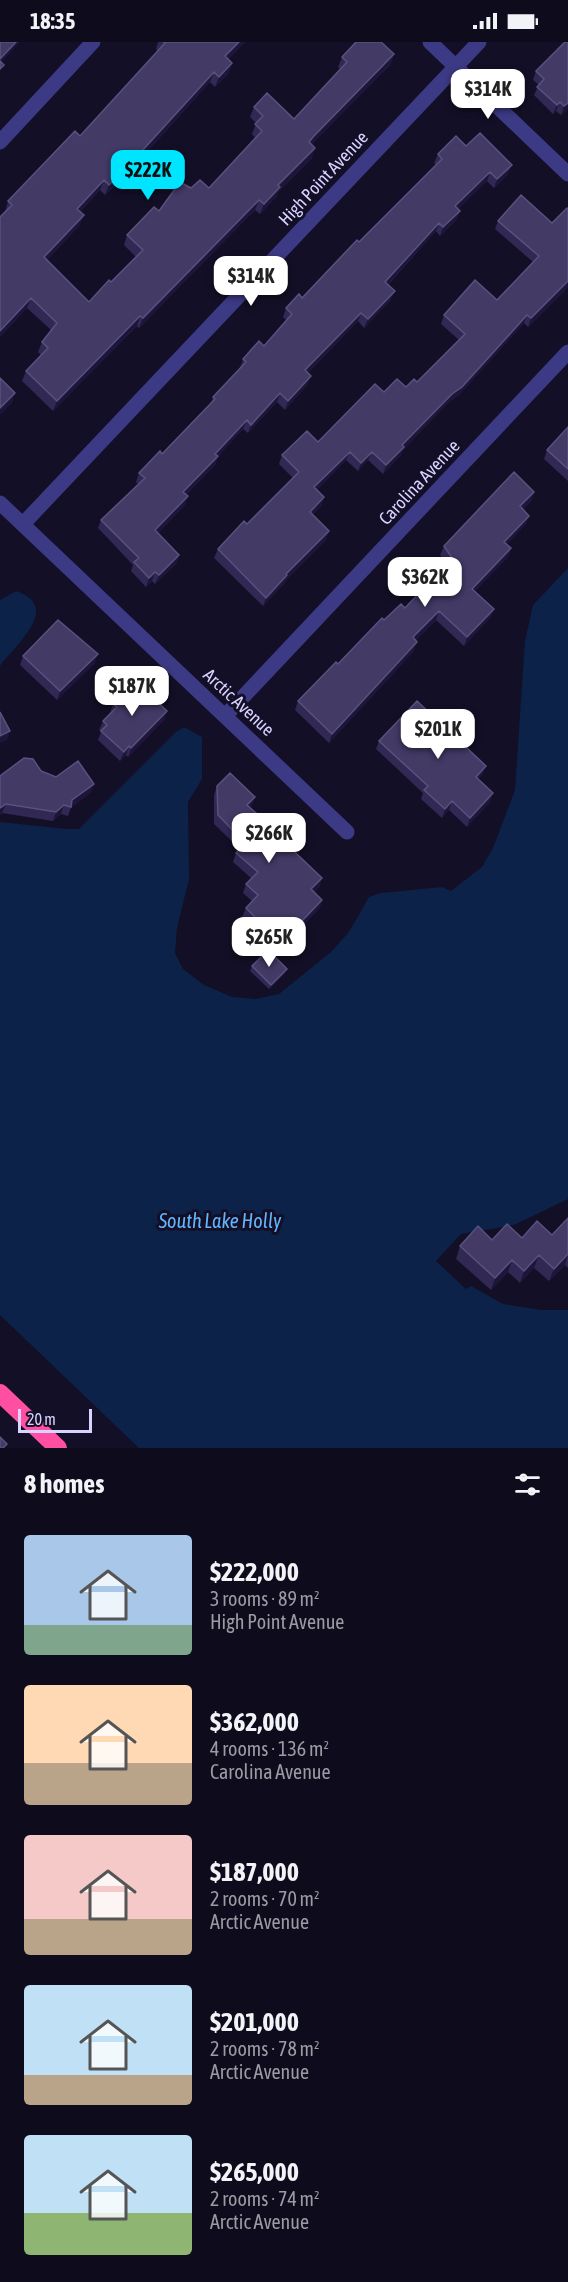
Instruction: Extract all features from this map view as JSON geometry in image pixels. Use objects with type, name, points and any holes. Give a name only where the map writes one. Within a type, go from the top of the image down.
[{"type":"highway","points":[[0,1394],[58,1448]]},
{"type":"street","points":[[0,142],[93,42]]},
{"type":"street","points":[[430,42],[568,174]]},
{"type":"street","name":"High Point Avenue","points":[[22,524],[479,42]]},
{"type":"street","name":"Carolina Avenue","points":[[225,716],[568,352]]},
{"type":"street","name":"Arctic Avenue","points":[[0,503],[347,832]]},
{"type":"water","name":"South Lake Holly","points":[[568,568],[568,1199],[514,1225],[461,1234],[436,1261],[466,1289],[471,1286],[503,1304],[541,1310],[568,1310],[568,1448],[139,1448],[0,1315],[0,822],[79,829],[176,732],[184,727],[202,737],[202,779],[188,802],[189,879],[177,928],[175,953],[183,969],[204,985],[232,997],[256,999],[279,994],[331,952],[349,932],[369,897],[381,893],[442,887],[451,891],[482,867],[493,848],[515,790],[525,641],[533,605]]},
{"type":"water","points":[[16,591],[29,598],[35,607],[36,616],[24,637],[0,666],[0,600]]},
{"type":"building","points":[[0,42],[16,42],[0,59]]},
{"type":"building","points":[[163,42],[239,42],[225,56],[232,63],[219,77],[214,72],[109,185],[104,180],[77,209],[84,215],[44,257],[89,302],[109,280],[111,282],[143,250],[127,235],[154,207],[159,211],[180,182],[191,188],[200,180],[209,188],[262,131],[255,124],[263,116],[254,107],[267,93],[294,119],[347,62],[342,57],[356,42],[381,42],[394,54],[313,137],[309,142],[315,148],[278,185],[280,187],[264,204],[259,200],[143,318],[140,316],[57,401],[26,371],[48,348],[42,342],[57,323],[31,298],[0,331],[0,217],[12,205],[8,201],[75,131],[80,136],[165,43]]},
{"type":"building","points":[[565,42],[568,42],[568,103],[564,106],[560,102],[557,105],[537,87],[544,79],[536,71]]},
{"type":"building","points":[[480,133],[512,165],[497,179],[490,172],[455,206],[460,211],[443,227],[439,223],[385,282],[395,291],[368,319],[361,313],[305,370],[311,376],[288,401],[280,393],[251,425],[247,420],[215,454],[218,456],[183,492],[188,496],[155,530],[179,555],[159,575],[155,572],[149,578],[134,562],[139,558],[101,520],[145,478],[139,473],[160,451],[162,454],[215,399],[213,397],[246,362],[243,359],[259,341],[264,346],[292,314],[286,308],[299,294],[302,298],[357,240],[359,242],[442,159],[438,154],[456,136],[466,146]]},
{"type":"building","points":[[521,195],[552,223],[568,209],[568,281],[531,318],[527,315],[462,387],[452,394],[402,445],[404,447],[386,465],[372,452],[361,463],[350,452],[314,487],[324,497],[310,512],[329,531],[286,574],[266,598],[218,549],[244,521],[247,524],[299,472],[282,455],[307,431],[318,442],[375,384],[384,392],[397,379],[406,387],[414,379],[417,382],[465,334],[444,315],[475,280],[497,300],[539,256],[498,221]]},
{"type":"building","points":[[0,378],[15,393],[0,408]]},
{"type":"building","points":[[568,427],[568,469],[547,450]]},
{"type":"building","points":[[514,472],[534,492],[520,506],[529,516],[504,542],[511,548],[472,589],[494,609],[467,637],[439,611],[413,637],[417,642],[332,734],[298,701],[382,618],[384,620],[401,604],[405,608],[452,558],[444,546]]},
{"type":"building","points":[[58,620],[98,654],[60,691],[23,656]]},
{"type":"building","points":[[136,681],[167,711],[131,748],[129,746],[124,752],[101,731],[107,725],[103,721],[117,707],[113,704]]},
{"type":"building","points":[[417,701],[486,766],[476,777],[493,793],[470,818],[452,801],[445,809],[424,790],[428,786],[379,741]]},
{"type":"building","points":[[0,712],[10,731],[0,736]]},
{"type":"building","points":[[24,758],[33,759],[41,771],[56,777],[78,761],[94,784],[72,800],[71,807],[64,805],[56,812],[6,804],[0,808],[0,776]]},
{"type":"building","points":[[230,773],[255,797],[247,805],[281,835],[279,837],[322,878],[311,889],[322,900],[281,943],[246,908],[258,895],[246,884],[258,872],[236,853],[245,843],[218,815],[217,786]]},
{"type":"building","points":[[268,950],[287,969],[271,985],[252,966]]},
{"type":"building","points":[[568,1218],[568,1254],[554,1269],[539,1255],[524,1271],[512,1260],[495,1278],[460,1246],[478,1226],[492,1240],[507,1224],[522,1238],[537,1221],[552,1235]]},
{"type":"building","points":[[0,1437],[7,1444],[3,1448],[0,1448]]}]
